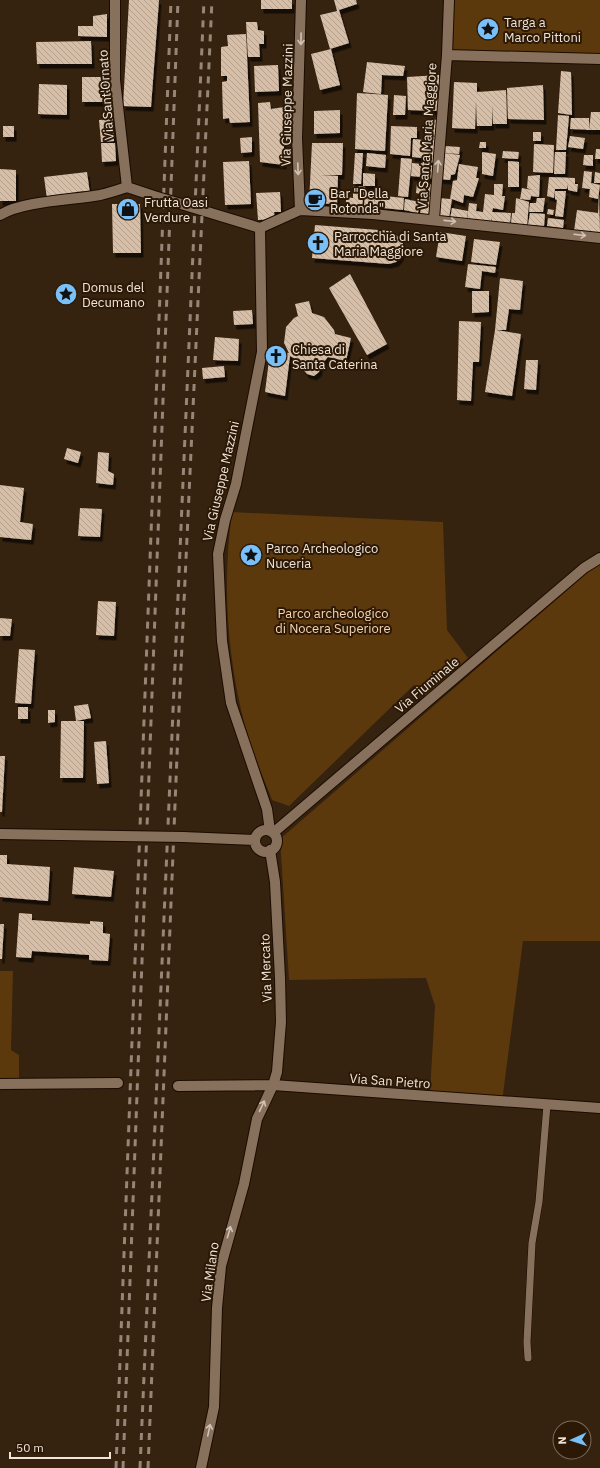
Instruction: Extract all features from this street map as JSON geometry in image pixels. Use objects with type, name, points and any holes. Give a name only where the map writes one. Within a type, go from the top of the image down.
[{"type":"street","name":"Via Sant'Ornato","points":[[116,0],[115,80],[127,187]]},
{"type":"street","name":"Via Giuseppe Mazzini","points":[[300,210],[297,138],[301,0]]},
{"type":"street","name":"Via Santa Maria Maggiore","points":[[434,219],[447,55],[449,0]]},
{"type":"street","points":[[447,55],[600,59]]},
{"type":"street","points":[[0,215],[6,211],[102,195],[127,187],[260,228]]},
{"type":"street","name":"Via Santa Maria Maggiore","points":[[260,228],[300,210],[434,219],[600,238]]},
{"type":"street","name":"Via Giuseppe Mazzini","points":[[260,228],[262,352],[236,484],[224,520],[218,554],[222,641],[232,703],[267,809],[271,832]]},
{"type":"street","name":"Via Fiuminale","points":[[271,832],[584,568],[600,558]]},
{"type":"street","points":[[260,832],[271,832],[276,842],[270,850],[260,849],[255,840],[260,832]]},
{"type":"street","points":[[0,834],[183,837],[255,840]]},
{"type":"street","name":"Via Mercato","points":[[270,850],[275,882],[281,1022],[277,1072],[273,1085]]},
{"type":"street","points":[[0,1084],[118,1083]]},
{"type":"street","name":"Via San Pietro","points":[[178,1086],[273,1085],[600,1108]]},
{"type":"street","name":"Via Milano","points":[[201,1468],[214,1407],[217,1308],[221,1266],[244,1184],[257,1119],[273,1085]]},
{"type":"lane","points":[[528,1358],[527,1342],[532,1243],[539,1202],[547,1105]]},
{"type":"green space","points":[[453,0],[600,0],[600,55],[453,51]]},
{"type":"green space","name":"Parco archeologico di Nocera Superiore","points":[[232,512],[443,522],[447,630],[468,658],[426,696],[414,685],[289,806],[272,800],[250,745],[239,700],[230,646],[228,619],[227,566]]},
{"type":"green space","points":[[600,565],[600,941],[523,941],[502,1102],[430,1092],[435,1006],[426,978],[289,980],[280,839],[594,567]]},
{"type":"green space","points":[[0,971],[13,971],[11,1050],[19,1055],[19,1078],[14,1082],[0,1082]]},
{"type":"building","points":[[129,0],[159,0],[151,107],[123,106]]},
{"type":"building","points":[[261,0],[292,0],[292,9],[261,9]]},
{"type":"building","points":[[334,0],[356,0],[357,4],[339,10],[349,43],[330,49],[320,15],[337,11]]},
{"type":"building","points":[[107,14],[107,37],[78,36],[78,26],[93,26],[93,16]]},
{"type":"building","points":[[246,22],[257,22],[258,30],[264,31],[264,44],[259,44],[260,57],[248,57]]},
{"type":"building","points":[[246,34],[250,122],[230,123],[229,118],[223,119],[222,82],[227,81],[227,76],[221,76],[221,47],[228,46],[227,35]]},
{"type":"building","points":[[91,41],[92,64],[37,64],[36,42]]},
{"type":"building","points":[[331,49],[340,85],[320,90],[311,54]]},
{"type":"building","points":[[367,62],[405,66],[403,76],[382,75],[381,94],[363,92]]},
{"type":"building","points":[[278,65],[279,91],[255,92],[254,66]]},
{"type":"building","points":[[561,71],[571,72],[572,115],[558,113]]},
{"type":"building","points":[[439,75],[439,111],[408,110],[407,77]]},
{"type":"building","points":[[82,77],[112,77],[111,102],[82,102]]},
{"type":"building","points":[[454,82],[477,83],[477,92],[506,90],[507,124],[493,124],[492,105],[492,126],[477,126],[476,101],[475,129],[452,128]]},
{"type":"building","points":[[39,84],[67,85],[67,115],[38,114]]},
{"type":"building","points":[[543,85],[544,120],[508,119],[507,88]]},
{"type":"building","points":[[357,93],[388,95],[385,151],[355,149]]},
{"type":"building","points":[[394,95],[406,96],[405,115],[393,115]]},
{"type":"building","points":[[270,102],[271,109],[284,107],[284,165],[260,162],[258,103]]},
{"type":"building","points":[[340,110],[340,133],[314,134],[314,111]]},
{"type":"building","points":[[591,112],[600,112],[600,130],[589,130]]},
{"type":"building","points":[[558,115],[569,116],[566,150],[556,150]]},
{"type":"building","points":[[571,118],[589,118],[589,130],[570,129]]},
{"type":"building","points":[[113,119],[114,141],[101,142],[99,120]]},
{"type":"building","points":[[425,119],[439,120],[437,136],[424,134]]},
{"type":"building","points":[[3,126],[14,126],[14,137],[3,137]]},
{"type":"building","points":[[391,126],[417,127],[417,138],[411,138],[410,156],[390,154]]},
{"type":"building","points":[[533,132],[541,132],[541,141],[533,141]]},
{"type":"building","points":[[424,136],[438,137],[435,163],[422,161],[422,158],[412,157],[413,139],[423,140]]},
{"type":"building","points":[[570,136],[585,138],[583,149],[568,147]]},
{"type":"building","points":[[252,137],[252,152],[241,153],[240,138]]},
{"type":"building","points":[[480,142],[486,142],[486,148],[479,148]]},
{"type":"building","points":[[101,143],[115,143],[116,161],[102,162]]},
{"type":"building","points":[[312,143],[343,143],[342,175],[320,175],[338,176],[337,204],[309,203]]},
{"type":"building","points":[[534,144],[554,145],[553,173],[533,172]]},
{"type":"building","points":[[445,146],[460,147],[459,154],[445,153]]},
{"type":"building","points":[[596,149],[600,149],[600,159],[595,159]]},
{"type":"building","points":[[503,151],[519,152],[518,159],[502,158]]},
{"type":"building","points":[[482,152],[496,154],[493,176],[482,174]]},
{"type":"building","points":[[555,152],[566,152],[565,174],[554,174]]},
{"type":"building","points":[[355,153],[363,153],[361,184],[353,184]]},
{"type":"building","points":[[367,153],[386,155],[385,168],[366,166]]},
{"type":"building","points":[[443,153],[460,155],[455,174],[451,175],[450,180],[439,179]]},
{"type":"building","points":[[584,155],[593,155],[593,166],[583,165]]},
{"type":"building","points":[[401,158],[412,159],[408,197],[398,196]]},
{"type":"building","points":[[249,161],[251,204],[225,205],[223,162]]},
{"type":"building","points":[[508,161],[519,162],[519,187],[508,187]]},
{"type":"building","points":[[412,163],[422,164],[421,177],[411,176]]},
{"type":"building","points":[[459,164],[478,167],[476,178],[479,178],[473,197],[464,195],[463,203],[452,199],[449,218],[437,217],[439,198],[450,199],[453,181],[457,180]]},
{"type":"building","points":[[425,165],[436,166],[434,179],[423,178]]},
{"type":"building","points":[[0,169],[16,170],[16,201],[0,201]]},
{"type":"building","points":[[584,171],[592,172],[591,183],[600,185],[598,199],[589,197],[590,189],[582,188]]},
{"type":"building","points":[[87,172],[90,194],[47,199],[44,177]]},
{"type":"building","points":[[595,172],[600,173],[600,183],[594,183]]},
{"type":"building","points":[[363,173],[375,174],[375,186],[363,186]]},
{"type":"building","points":[[540,175],[539,197],[531,196],[530,200],[520,199],[522,188],[532,190],[527,188],[528,176]]},
{"type":"building","points":[[549,177],[575,178],[575,184],[578,184],[577,192],[568,190],[568,184],[567,189],[555,189],[554,198],[547,196]]},
{"type":"building","points":[[417,183],[427,184],[425,195],[416,193]]},
{"type":"building","points":[[429,184],[435,184],[432,217],[420,216],[422,195],[427,196]]},
{"type":"building","points":[[494,184],[503,184],[502,196],[505,196],[503,210],[493,208],[492,212],[511,213],[510,223],[492,223],[492,217],[491,223],[467,220],[469,203],[477,204],[476,211],[483,212],[485,194],[494,195]]},
{"type":"building","points":[[353,186],[365,187],[362,206],[346,205],[346,197],[353,198]]},
{"type":"building","points":[[555,191],[566,191],[563,217],[555,216],[557,200],[555,199]]},
{"type":"building","points":[[280,192],[281,212],[274,212],[275,219],[258,220],[256,193]]},
{"type":"building","points":[[599,194],[600,234],[574,231],[577,210],[598,213]]},
{"type":"building","points":[[374,195],[374,204],[375,195],[404,198],[403,210],[364,206],[365,196]]},
{"type":"building","points":[[516,198],[529,202],[527,226],[511,224],[512,213],[515,213]]},
{"type":"building","points":[[537,198],[545,198],[543,212],[529,212],[530,203],[536,203]]},
{"type":"building","points":[[405,199],[420,202],[418,213],[404,210]]},
{"type":"building","points":[[112,204],[140,204],[141,253],[113,253]]},
{"type":"building","points":[[452,208],[468,211],[466,222],[450,219]]},
{"type":"building","points":[[548,209],[554,210],[553,215],[547,214]]},
{"type":"building","points":[[530,213],[545,214],[544,226],[528,225]]},
{"type":"building","points":[[548,218],[564,220],[563,228],[547,226]]},
{"type":"building","points":[[315,225],[391,231],[402,240],[404,249],[400,258],[396,262],[389,264],[312,258]]},
{"type":"building","points":[[440,232],[466,236],[462,261],[436,257]]},
{"type":"building","points":[[474,239],[500,242],[496,265],[471,262]]},
{"type":"building","points":[[468,264],[496,267],[495,273],[482,271],[480,289],[465,287]]},
{"type":"building","points":[[350,274],[387,344],[367,355],[329,288]]},
{"type":"building","points":[[500,278],[523,281],[520,310],[509,309],[506,330],[496,330],[521,334],[512,396],[485,392],[495,330]]},
{"type":"building","points":[[472,291],[489,291],[489,312],[472,313]]},
{"type":"building","points":[[309,301],[312,313],[324,317],[334,330],[335,334],[351,338],[346,361],[328,357],[321,365],[319,372],[314,376],[307,374],[302,368],[301,362],[290,356],[285,396],[265,392],[270,352],[289,353],[284,343],[286,327],[294,318],[298,316],[295,304]]},
{"type":"building","points":[[252,310],[253,324],[234,325],[233,311]]},
{"type":"building","points":[[459,321],[481,322],[479,362],[473,362],[471,401],[457,400]]},
{"type":"building","points":[[215,337],[239,339],[238,361],[213,360]]},
{"type":"building","points":[[526,360],[538,360],[536,390],[524,389]]},
{"type":"building","points":[[224,366],[225,377],[203,379],[202,368]]},
{"type":"building","points":[[67,448],[81,452],[78,463],[64,459]]},
{"type":"building","points":[[98,452],[109,453],[108,471],[114,474],[113,485],[96,483]]},
{"type":"building","points":[[0,485],[24,488],[20,522],[33,524],[31,540],[0,537]]},
{"type":"building","points":[[80,508],[102,509],[100,537],[78,536]]},
{"type":"building","points":[[98,601],[116,602],[114,636],[96,635]]},
{"type":"building","points":[[0,618],[12,619],[10,636],[0,636]]},
{"type":"building","points":[[19,649],[35,650],[31,704],[15,703]]},
{"type":"building","points":[[88,704],[91,718],[76,721],[74,706]]},
{"type":"building","points":[[18,707],[28,707],[28,719],[18,719]]},
{"type":"building","points":[[48,710],[55,710],[55,722],[48,723]]},
{"type":"building","points":[[61,721],[84,721],[83,778],[60,778]]},
{"type":"building","points":[[106,741],[109,783],[97,784],[94,742]]},
{"type":"building","points":[[0,756],[5,756],[2,812],[0,812]]},
{"type":"building","points":[[0,855],[7,855],[7,864],[50,867],[48,901],[0,897]]},
{"type":"building","points":[[74,867],[114,871],[111,897],[72,894]]},
{"type":"building","points":[[19,913],[32,914],[32,920],[90,924],[90,921],[103,922],[103,933],[110,934],[108,961],[89,960],[89,955],[32,951],[31,958],[16,957]]},
{"type":"building","points":[[0,924],[4,924],[2,959],[0,959]]},
{"type":"railway","points":[[116,1468],[171,0]]},
{"type":"railway","points":[[123,1468],[178,0]]},
{"type":"railway","points":[[140,1468],[204,0]]},
{"type":"railway","points":[[148,1468],[178,731],[212,0]]},
{"type":"place","name":"Targa a Marco Pittoni","points":[[488,29]]},
{"type":"place","name":"Bar \"Della Rotonda\"","points":[[315,200]]},
{"type":"place","name":"Frutta Oasi Verdure","points":[[128,209]]},
{"type":"place","name":"Parrocchia di Santa Maria Maggiore","points":[[318,243]]},
{"type":"place","name":"Domus del Decumano","points":[[66,294]]},
{"type":"place","name":"Chiesa di Santa Caterina","points":[[276,356]]},
{"type":"place","name":"Parco Archeologico Nuceria","points":[[251,555]]}]
